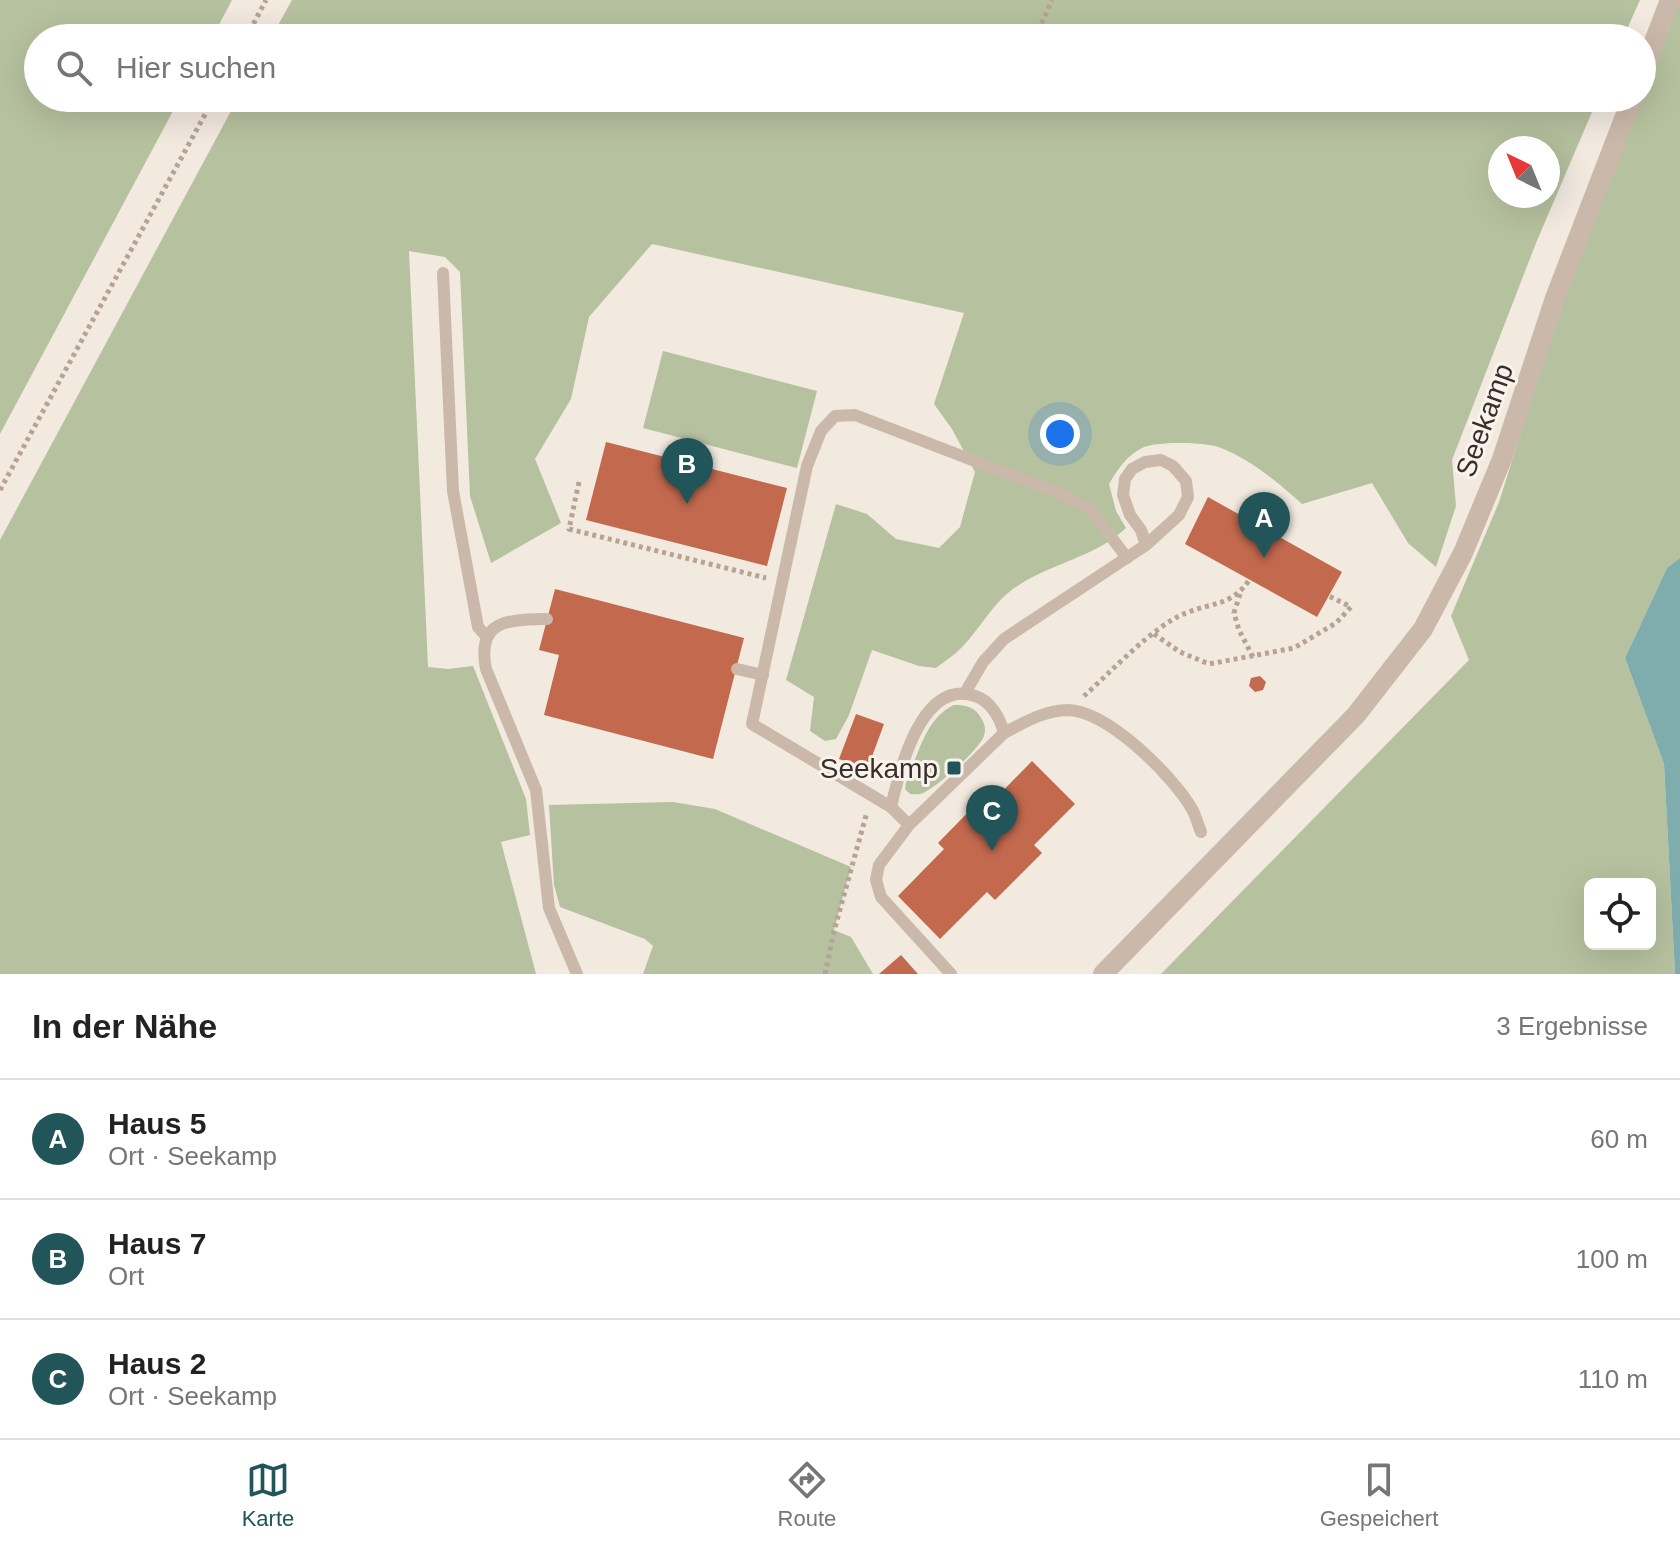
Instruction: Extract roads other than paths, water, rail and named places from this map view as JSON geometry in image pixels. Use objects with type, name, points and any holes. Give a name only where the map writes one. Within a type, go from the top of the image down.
[{"type":"street","points":[[1656,36],[1670,0]]},
{"type":"street","name":"Seekamp","points":[[1103,974],[1356,715],[1423,629],[1463,553],[1502,459],[1555,298],[1627,112]]},
{"type":"lane","points":[[443,273],[453,491],[478,627],[486,636]]},
{"type":"lane","points":[[909,825],[873,794],[752,724],[807,466],[821,431],[835,416],[855,415],[1063,495],[1090,509],[1127,558]]},
{"type":"lane","points":[[965,693],[983,662],[1004,639],[1146,545],[1179,515],[1188,497],[1186,481],[1173,466],[1161,460],[1145,462],[1132,469],[1125,479],[1123,495],[1146,545]]},
{"type":"lane","points":[[547,619],[514,620],[493,629],[486,636],[482,650],[486,669],[536,790],[549,908],[577,974]]},
{"type":"lane","points":[[737,669],[763,675]]},
{"type":"lane","points":[[891,807],[898,773],[918,726],[935,705],[965,693],[979,697],[995,711],[1004,733]]},
{"type":"lane","points":[[951,974],[881,897],[876,880],[879,865],[909,825],[1004,733],[1032,718],[1068,710],[1100,720],[1131,742],[1177,790],[1192,809],[1201,832]]},
{"type":"water","points":[[1680,558],[1680,974],[1675,974],[1664,764],[1625,658],[1667,568]]},
{"type":"place","name":"Haus 7","points":[[687,504]]},
{"type":"place","name":"Haus 5","points":[[1264,558]]},
{"type":"place","name":"Seekamp","points":[[954,768]]},
{"type":"place","name":"Haus 2","points":[[992,851]]}]
